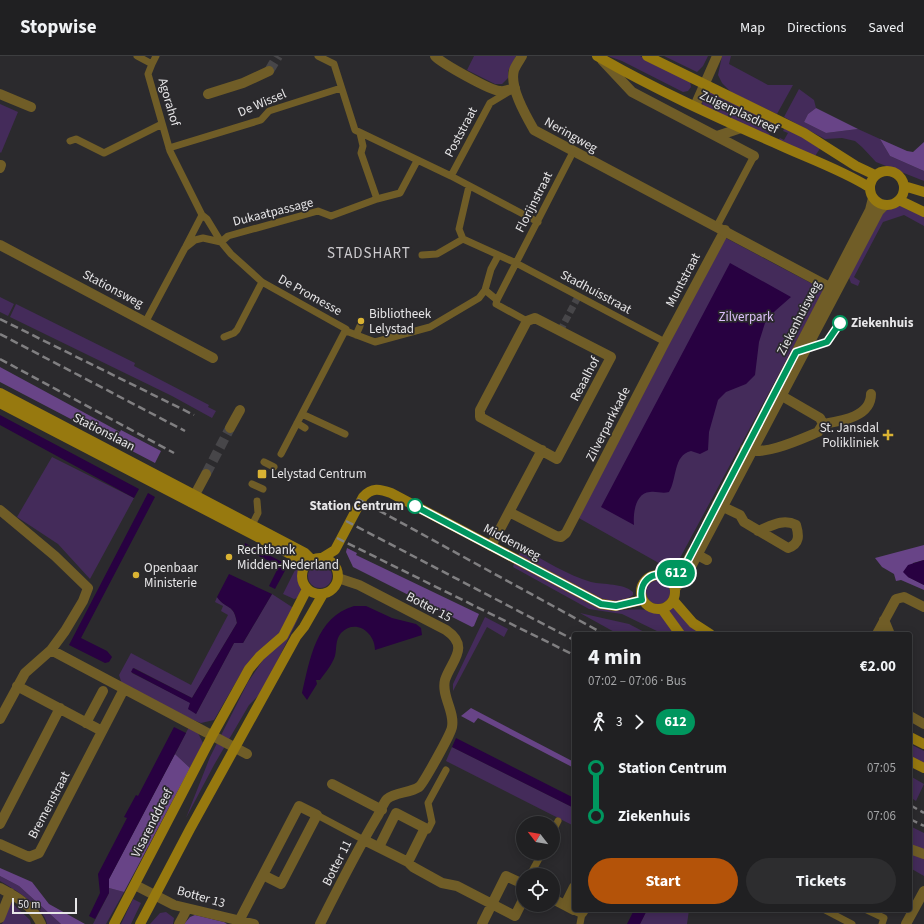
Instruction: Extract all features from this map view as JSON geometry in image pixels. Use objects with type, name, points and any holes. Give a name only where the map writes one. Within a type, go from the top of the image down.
[{"type":"main road","name":"Zuigerplasdreef","points":[[647,56],[786,124],[822,144],[856,166],[876,175]]},
{"type":"main road","name":"Zuigerplasdreef","points":[[598,57],[695,106],[776,144],[840,171],[869,187]]},
{"type":"main road","points":[[884,171],[893,172],[900,177],[904,186],[902,196],[899,200],[890,205],[885,205],[873,198],[869,187],[871,180],[876,175],[884,171]]},
{"type":"main road","points":[[904,186],[924,192]]},
{"type":"main road","points":[[899,200],[924,212]]},
{"type":"main road","name":"Stationslaan","points":[[0,393],[193,499]]},
{"type":"main road","name":"Stationslaan","points":[[0,403],[193,499]]},
{"type":"main road","name":"Middenweg","points":[[335,550],[364,497],[372,490],[381,490],[601,604],[616,606],[642,600]]},
{"type":"main road","points":[[193,499],[250,529],[294,556],[304,568]]},
{"type":"main road","points":[[250,529],[317,559],[334,564]]},
{"type":"main road","points":[[335,550],[334,564],[337,570],[338,578],[333,589],[323,594],[317,594],[307,589],[302,578],[304,568],[317,559],[335,550]]},
{"type":"main road","points":[[674,594],[666,607],[662,609],[650,607],[642,600],[641,588],[646,579],[655,575],[660,575],[669,579],[674,594],[693,623],[707,632]]},
{"type":"main road","name":"Visarenddreef","points":[[114,924],[213,734],[250,669],[260,656],[283,636],[307,589]]},
{"type":"main road","points":[[140,924],[296,637],[304,627],[323,594]]},
{"type":"main road","points":[[662,609],[679,632]]},
{"type":"main road","points":[[912,738],[924,744]]},
{"type":"main road","points":[[912,762],[924,768]]},
{"type":"street","name":"Agorahof","points":[[137,56],[152,64]]},
{"type":"street","name":"Agorahof","points":[[156,56],[148,74],[169,148]]},
{"type":"street","points":[[318,56],[334,64],[355,130],[451,176],[538,222]]},
{"type":"street","points":[[435,56],[442,63],[491,89],[501,92],[515,88]]},
{"type":"street","name":"Neringweg","points":[[522,56],[513,72],[515,88],[522,108],[534,130],[834,289]]},
{"type":"street","points":[[695,106],[717,56]]},
{"type":"street","points":[[598,57],[632,92],[754,156],[721,228]]},
{"type":"street","points":[[208,94],[243,83],[269,71]]},
{"type":"street","name":"De Wissel","points":[[169,148],[261,120],[269,111],[341,88]]},
{"type":"street","name":"Poststraat","points":[[451,176],[490,103],[515,88]]},
{"type":"street","points":[[0,94],[31,107]]},
{"type":"street","points":[[70,141],[76,139],[104,153],[162,124]]},
{"type":"street","points":[[717,136],[741,128]]},
{"type":"street","points":[[360,133],[363,146],[361,153],[377,199]]},
{"type":"street","name":"De Promesse","points":[[169,148],[202,215],[207,219],[221,242],[242,264],[262,282],[356,335],[375,342],[430,326],[479,298],[485,290]]},
{"type":"street","name":"Florijnstraat","points":[[497,300],[573,152]]},
{"type":"street","name":"Dukaatpassage","points":[[221,242],[228,236],[306,214],[318,211],[332,216],[377,199],[400,193],[417,161]]},
{"type":"street","points":[[422,255],[437,254],[463,239],[459,228],[469,186]]},
{"type":"street","name":"Ziekenhuisweg","points":[[749,451],[782,396],[834,289],[870,210],[873,198]]},
{"type":"street","name":"Ziekenhuisweg","points":[[674,594],[685,577],[695,553],[834,289],[879,211],[885,205]]},
{"type":"street","points":[[150,323],[202,215]]},
{"type":"street","name":"Muntstraat","points":[[665,342],[721,228]]},
{"type":"street","points":[[185,248],[195,240],[203,238],[221,242]]},
{"type":"street","name":"Stadhuisstraat","points":[[463,239],[516,263],[665,342]]},
{"type":"street","name":"Stationsweg","points":[[1,246],[150,323],[213,358]]},
{"type":"street","points":[[485,290],[491,269],[498,256]]},
{"type":"street","name":"De Promesse","points":[[224,337],[234,333],[262,282]]},
{"type":"street","name":"Reaalhof","points":[[485,290],[497,300],[496,304],[526,321]]},
{"type":"street","name":"Reaalhof","points":[[535,318],[611,357],[558,459],[542,450],[480,417],[480,410],[526,321],[535,318]]},
{"type":"street","points":[[356,335],[360,326]]},
{"type":"street","points":[[281,454],[346,330]]},
{"type":"street","name":"Zilverparkkade","points":[[509,512],[561,537],[566,532],[665,342]]},
{"type":"street","points":[[822,424],[862,413],[868,407],[871,394]]},
{"type":"street","points":[[749,451],[790,443],[818,432],[822,424],[820,418],[782,396]]},
{"type":"street","points":[[230,428],[240,410]]},
{"type":"street","points":[[302,414],[345,434]]},
{"type":"street","points":[[297,422],[305,428]]},
{"type":"street","points":[[491,546],[542,450]]},
{"type":"street","points":[[264,462],[274,467]]},
{"type":"street","points":[[193,499],[206,474]]},
{"type":"street","points":[[252,484],[263,489]]},
{"type":"street","points":[[250,529],[258,513],[257,501]]},
{"type":"street","points":[[720,506],[740,515],[744,522],[758,531]]},
{"type":"street","points":[[0,510],[55,556],[88,588],[83,601],[66,631],[51,650],[25,673],[0,719]]},
{"type":"street","points":[[695,553],[708,560]]},
{"type":"street","name":"Ziekenhuisweg","points":[[669,579],[686,564],[695,553]]},
{"type":"street","name":"Botter 15","points":[[338,578],[359,584],[450,632],[457,642],[457,657],[446,678],[443,688],[450,710],[452,726],[420,787],[387,799],[364,840]]},
{"type":"street","points":[[878,632],[896,599],[904,596],[924,607]]},
{"type":"street","points":[[884,620],[887,632]]},
{"type":"street","points":[[51,650],[213,734],[247,754]]},
{"type":"street","points":[[18,686],[102,731]]},
{"type":"street","name":"Bremenstraat","points":[[0,844],[29,857],[39,853],[124,689]]},
{"type":"street","points":[[86,723],[103,691]]},
{"type":"street","points":[[0,824],[60,708]]},
{"type":"street","points":[[912,717],[924,724]]},
{"type":"street","points":[[379,847],[396,813],[428,830],[432,822],[428,803],[446,770]]},
{"type":"street","points":[[332,784],[382,810]]},
{"type":"street","name":"Botter 11","points":[[241,923],[263,875],[300,806],[364,840],[320,924]]},
{"type":"street","points":[[263,875],[281,884],[317,816]]},
{"type":"street","points":[[408,862],[425,828]]},
{"type":"street","points":[[364,840],[408,862],[413,867],[442,883],[453,885],[515,916],[517,912]]},
{"type":"street","points":[[912,850],[924,854]]},
{"type":"street","points":[[482,924],[506,876],[516,881]]},
{"type":"street","name":"Botter 13","points":[[135,885],[174,905],[241,923]]},
{"type":"street","points":[[0,888],[25,903],[36,913],[41,924]]},
{"type":"street","points":[[906,924],[924,891]]},
{"type":"street","points":[[0,918],[10,893]]},
{"type":"street","points":[[560,902],[572,908]]},
{"type":"street","points":[[179,924],[187,909]]},
{"type":"street","points":[[577,912],[580,924]]},
{"type":"street","points":[[829,912],[852,924]]},
{"type":"street","points":[[871,912],[884,918],[882,924]]},
{"type":"street","points":[[241,923],[249,921],[254,924]]},
{"type":"green space","points":[[474,56],[516,56],[508,71],[508,78],[502,84],[495,84],[467,70]]},
{"type":"green space","points":[[608,56],[640,56],[690,81],[691,87],[688,91],[683,92],[622,61]]},
{"type":"green space","points":[[664,56],[708,56],[703,66],[697,72]]},
{"type":"green space","points":[[722,56],[731,56],[729,64],[768,85],[793,85],[777,114],[732,93],[722,83],[718,75]]},
{"type":"green space","points":[[799,89],[814,100],[816,108],[808,114],[804,122],[826,133],[858,129],[880,139],[890,156],[924,171],[924,181],[876,162],[855,141],[842,138],[825,139],[784,117]]},
{"type":"green space","points":[[709,91],[776,122],[774,126],[769,124],[766,131],[770,134],[768,137],[703,106],[702,102]]},
{"type":"green space","points":[[0,104],[18,112],[1,153],[0,152]]},
{"type":"green space","points":[[785,127],[821,147],[815,156],[777,142],[780,138],[784,140],[788,133],[783,131]]},
{"type":"green space","points":[[904,206],[924,216],[924,226],[904,215],[883,222],[854,277],[860,281],[858,286],[851,283],[848,275],[877,219],[888,209]]},
{"type":"green space","name":"Zilverpark","points":[[724,237],[824,290],[673,571],[577,517]]},
{"type":"green space","points":[[0,297],[14,304],[8,316],[0,312]]},
{"type":"green space","points":[[16,304],[135,363],[134,366],[209,405],[208,407],[216,411],[212,418],[172,396],[10,317]]},
{"type":"green space","points":[[52,457],[134,498],[90,579],[58,544],[17,517]]},
{"type":"green space","points":[[522,548],[556,567],[582,579],[591,582],[624,587],[633,592],[633,595],[621,601],[600,598],[518,556]]},
{"type":"green space","points":[[291,559],[300,573],[302,583],[300,594],[294,599],[283,594],[295,570]]},
{"type":"green space","points":[[514,563],[607,610],[644,610],[658,613],[665,618],[675,632],[659,632],[622,614],[589,609],[513,567]]},
{"type":"green space","points":[[320,564],[328,568],[332,576],[328,584],[320,588],[312,584],[308,576],[312,568]]},
{"type":"green space","points":[[658,580],[666,584],[670,592],[666,600],[658,604],[650,600],[646,592],[650,584]]},
{"type":"green space","points":[[272,594],[295,609],[282,630],[240,675],[214,720],[201,723],[193,720],[122,684],[119,675],[131,653],[191,685],[228,615],[221,611],[223,606],[215,602],[217,597],[220,601],[232,609],[237,623],[192,698],[134,668],[132,673],[191,703],[196,714],[234,643],[243,643]]},
{"type":"green space","points":[[674,606],[698,632],[684,632],[669,610]]},
{"type":"green space","points":[[580,613],[629,624],[644,632],[614,632]]},
{"type":"green space","points":[[300,615],[262,692],[249,705],[214,765],[186,818],[210,757],[248,682],[265,657],[291,629]]},
{"type":"green space","points":[[485,617],[508,629],[504,637],[487,627],[453,691],[453,684]]},
{"type":"green space","points":[[189,727],[198,733],[203,743],[190,768],[175,754]]},
{"type":"green space","points":[[912,745],[924,751],[924,765],[912,758]]},
{"type":"green space","points":[[452,747],[572,807],[572,825],[560,819],[560,816],[554,816],[446,761]]},
{"type":"green space","points":[[912,777],[924,784],[916,801],[912,798]]},
{"type":"green space","points":[[912,827],[924,833],[924,850],[912,846]]},
{"type":"green space","points":[[912,854],[924,858],[924,876],[912,869]]},
{"type":"green space","points":[[0,876],[19,886],[61,924],[47,924],[45,918],[35,905],[13,888],[0,881]]},
{"type":"green space","points":[[109,888],[124,892],[106,924],[93,924],[109,893]]},
{"type":"green space","points":[[133,899],[141,903],[131,924],[121,924]]},
{"type":"green space","points":[[11,902],[30,920],[31,924],[2,924]]},
{"type":"green space","points":[[166,912],[174,918],[173,924],[150,924],[160,913]]},
{"type":"green space","points":[[646,912],[689,912],[687,924],[640,924]]},
{"type":"shaded area","points":[[816,108],[858,129],[826,133],[804,122],[808,114]]},
{"type":"shaded area","points":[[880,139],[907,151],[913,152],[924,142],[924,171],[890,156]]},
{"type":"shaded area","points":[[730,263],[791,297],[775,311],[765,323],[759,342],[755,375],[746,384],[726,392],[718,400],[709,432],[708,450],[700,454],[691,451],[685,453],[681,457],[676,468],[672,487],[669,492],[650,492],[641,496],[636,505],[634,525],[601,507]]},
{"type":"shaded area","points":[[0,367],[120,432],[121,430],[161,451],[155,463],[0,382]]},
{"type":"shaded area","points":[[0,415],[139,489],[134,498],[0,425]]},
{"type":"shaded area","points":[[148,493],[155,497],[81,638],[107,651],[112,657],[109,662],[105,663],[69,645]]},
{"type":"shaded area","points":[[245,543],[288,565],[275,589],[269,586],[279,566],[243,548]]},
{"type":"shaded area","points":[[924,545],[924,560],[913,563],[908,577],[924,585],[924,590],[901,580],[896,581],[894,574],[882,567],[875,558]]},
{"type":"shaded area","points":[[347,548],[357,553],[356,555],[479,614],[474,626],[472,627],[353,567],[346,552]]},
{"type":"shaded area","points":[[924,560],[924,585],[908,577],[903,572],[908,565]]},
{"type":"shaded area","points":[[229,574],[272,594],[243,643],[234,643],[196,714],[188,709],[190,703],[131,672],[133,668],[192,698],[237,623],[232,609],[220,601],[217,597]]},
{"type":"shaded area","points":[[354,606],[366,606],[392,618],[416,624],[421,628],[422,635],[375,650],[372,638],[363,629],[352,627],[346,629],[338,638],[335,656],[332,663],[320,680],[316,680],[317,684],[307,700],[302,693],[312,653],[323,629],[331,619]]},
{"type":"shaded area","points":[[471,708],[572,761],[572,767],[478,718],[474,723],[461,716]]},
{"type":"shaded area","points":[[174,727],[186,733],[109,879],[109,893],[95,919],[89,916],[100,893],[98,874],[127,818],[124,817],[136,795],[138,796]]},
{"type":"shaded area","points":[[456,738],[572,797],[572,807],[452,747]]},
{"type":"shaded area","points":[[175,754],[190,768],[124,892],[109,888],[109,879]]},
{"type":"shaded area","points":[[0,868],[32,882],[49,904],[85,924],[61,924],[19,886],[0,876]]},
{"type":"shaded area","points":[[633,912],[646,912],[640,924],[627,924]]},
{"type":"shaded area","points":[[195,915],[227,924],[184,924],[190,917]]},
{"type":"tunnel","points":[[269,71],[278,56]]},
{"type":"tunnel","points":[[560,331],[578,297]]},
{"type":"tunnel","points":[[206,474],[230,428]]},
{"type":"railway","points":[[0,319],[194,415]]},
{"type":"railway","points":[[0,334],[185,431]]},
{"type":"railway","points":[[0,359],[174,453]]},
{"type":"railway","points":[[358,499],[600,632]]},
{"type":"railway","points":[[346,521],[572,639]]},
{"type":"railway","points":[[337,538],[572,654]]},
{"type":"railway","points":[[912,806],[924,813]]},
{"type":"railway","points":[[912,820],[924,826]]},
{"type":"bus line","name":"612","points":[[415,506],[601,604],[616,606],[628,605],[642,600],[640,593],[642,584],[646,579],[655,575],[665,576],[669,579],[686,564],[796,352],[827,342],[840,323]]},
{"type":"place","name":"Bibliotheek Lelystad","points":[[361,321]]},
{"type":"place","name":"Ziekenhuis","points":[[840,323]]},
{"type":"place","name":"St. Jansdal Polikliniek","points":[[888,435]]},
{"type":"place","name":"Lelystad Centrum","points":[[262,474]]},
{"type":"place","name":"Station Centrum","points":[[415,506]]},
{"type":"place","name":"Rechtbank Midden-Nederland","points":[[229,557]]},
{"type":"place","name":"Openbaar Ministerie","points":[[136,575]]},
{"type":"district","name":"STADSHART","points":[[369,253]]}]
